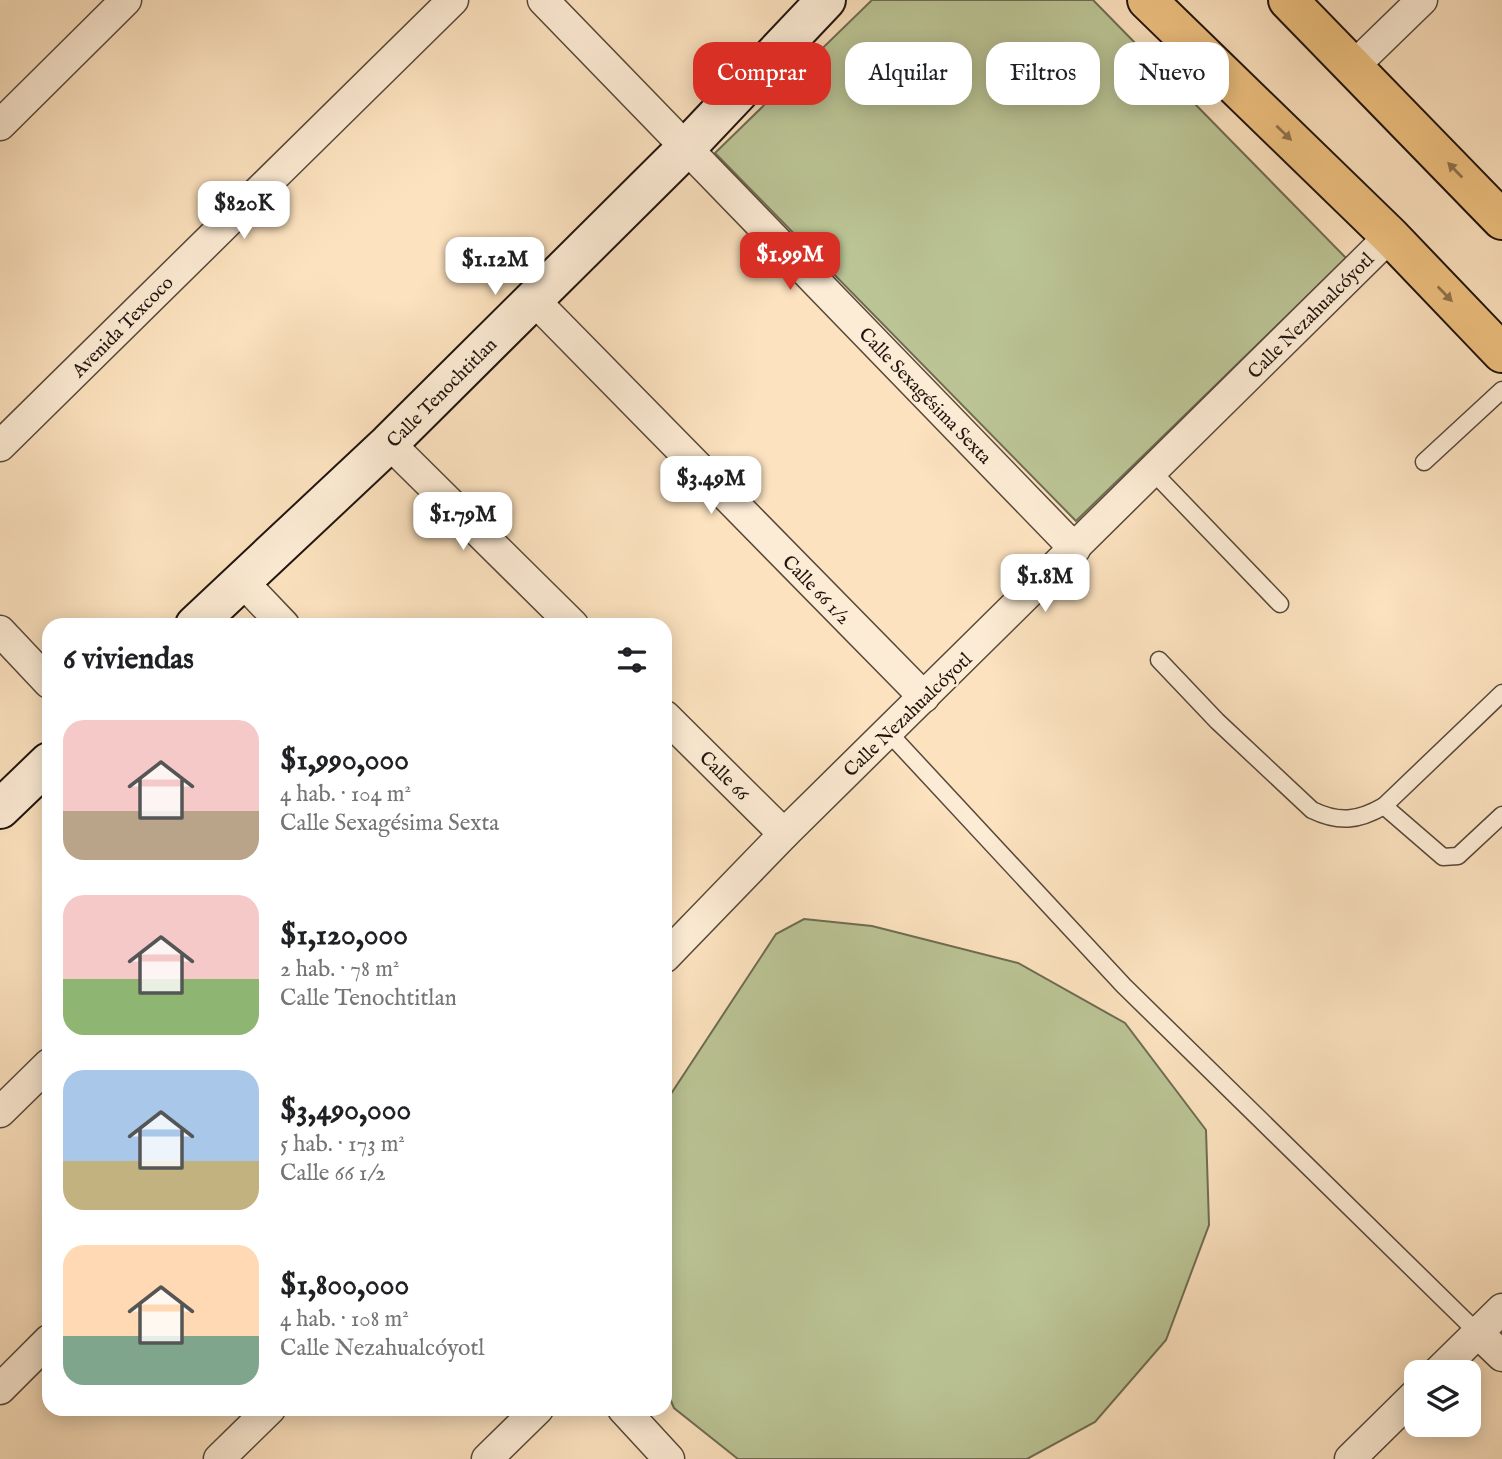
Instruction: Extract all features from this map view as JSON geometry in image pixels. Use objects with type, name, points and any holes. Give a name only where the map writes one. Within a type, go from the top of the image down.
[{"type":"main road","name":"Calle Tenochtitlan","points":[[202,618],[390,443],[686,148],[826,0]]},
{"type":"main road","points":[[1147,0],[1390,236],[1502,353]]},
{"type":"main road","points":[[1288,0],[1502,219]]},
{"type":"main road","points":[[0,809],[42,769]]},
{"type":"street","points":[[0,125],[126,0]]},
{"type":"street","name":"Avenida Texcoco","points":[[0,446],[453,0]]},
{"type":"street","name":"Calle Sexagésima Sexta","points":[[543,0],[1075,549]]},
{"type":"street","points":[[1353,67],[1422,0]]},
{"type":"street","name":"Calle Nezahualcóyotl","points":[[672,950],[784,834],[1390,236]]},
{"type":"street","name":"Calle 66 1/2","points":[[534,300],[924,697]]},
{"type":"street","points":[[390,443],[566,618]]},
{"type":"street","points":[[242,581],[277,618]]},
{"type":"street","points":[[0,631],[42,675]]},
{"type":"street","name":"Calle 66","points":[[672,723],[784,834]]},
{"type":"street","points":[[0,1112],[42,1071]]},
{"type":"street","points":[[1450,1360],[1502,1309]]},
{"type":"street","points":[[1478,1332],[1502,1356]]},
{"type":"street","points":[[0,1389],[42,1347]]},
{"type":"street","points":[[1350,1459],[1404,1406]]},
{"type":"street","points":[[219,1459],[263,1416]]},
{"type":"street","points":[[486,1459],[531,1416]]},
{"type":"street","points":[[629,1416],[668,1459]]},
{"type":"lane","points":[[1424,463],[1502,390]]},
{"type":"lane","points":[[1153,472],[1280,604]]},
{"type":"lane","points":[[1159,660],[1217,721],[1311,810],[1340,820],[1355,820],[1384,806],[1502,693]]},
{"type":"lane","points":[[888,732],[1124,986],[1478,1332]]},
{"type":"lane","points":[[1384,806],[1443,857],[1448,858],[1458,856],[1502,815]]},
{"type":"green space","points":[[872,0],[1093,0],[1134,42],[1114,42],[1114,105],[1196,105],[1346,258],[1076,521],[715,153],[764,105],[831,105],[829,42]]},
{"type":"green space","points":[[804,919],[872,926],[1018,963],[1125,1023],[1206,1130],[1209,1225],[1166,1340],[1095,1422],[1027,1459],[738,1459],[674,1408],[672,1092],[776,934]]}]
